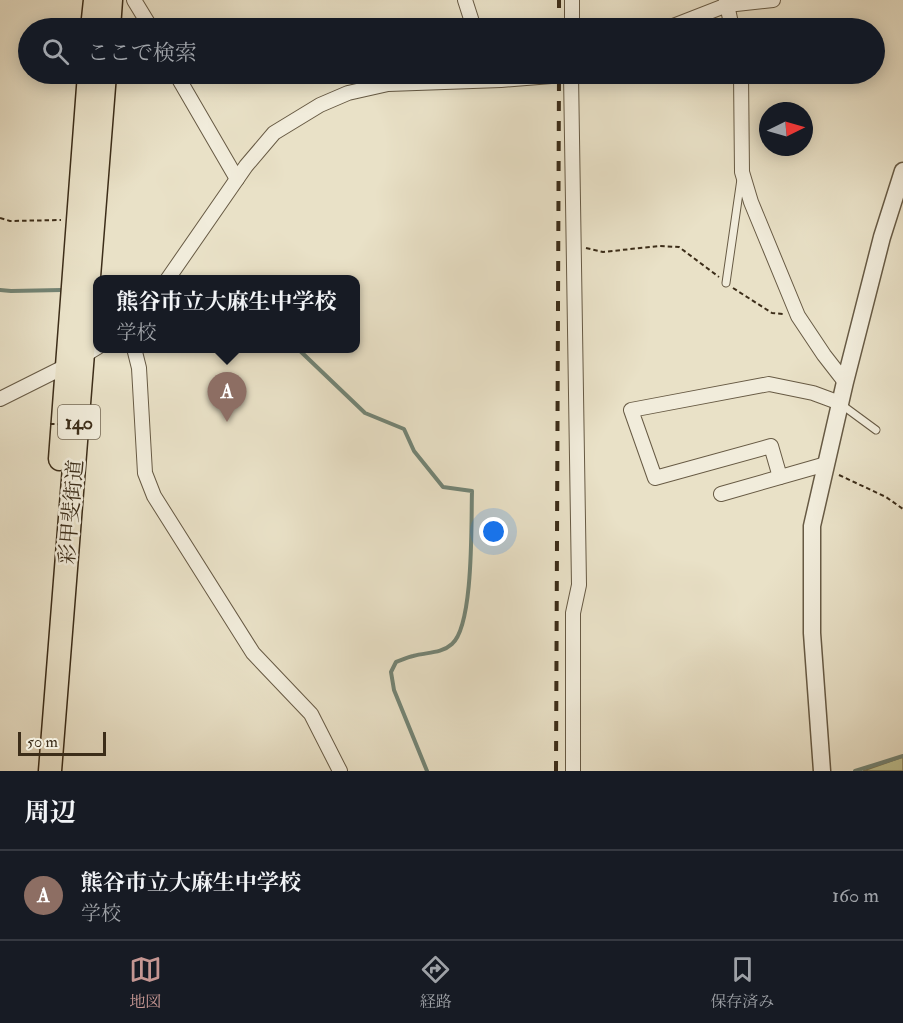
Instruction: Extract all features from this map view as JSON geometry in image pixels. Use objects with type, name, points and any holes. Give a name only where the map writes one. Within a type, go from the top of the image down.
[{"type":"highway","points":[[93,18],[95,0]]},
{"type":"highway","points":[[110,18],[111,0]]},
{"type":"highway","name":"彩甲斐街道","points":[[35,771],[83,356],[78,220],[88,84]]},
{"type":"highway","name":"彩甲斐街道","points":[[50,771],[104,84]]},
{"type":"street","points":[[135,0],[145,18]]},
{"type":"street","points":[[465,0],[471,18]]},
{"type":"street","points":[[572,0],[572,18]]},
{"type":"street","points":[[691,18],[727,2],[773,0]]},
{"type":"street","points":[[727,2],[730,18]]},
{"type":"street","points":[[182,84],[237,179]]},
{"type":"street","points":[[170,275],[237,179],[274,133],[320,105],[348,93],[388,84]]},
{"type":"street","points":[[573,84],[579,585],[573,613],[573,771]]},
{"type":"street","points":[[741,84],[742,172],[755,213],[798,316],[845,382]]},
{"type":"street","points":[[822,771],[812,633],[812,526],[845,382],[882,237],[903,171]]},
{"type":"street","points":[[136,353],[140,368],[145,472],[154,496],[253,653],[311,714],[340,771]]},
{"type":"street","points":[[0,399],[83,356]]},
{"type":"street","points":[[780,477],[771,446],[655,478],[631,410],[769,384],[813,393],[840,403]]},
{"type":"street","points":[[721,495],[780,477],[825,467]]},
{"type":"lane","points":[[726,283],[742,172]]},
{"type":"lane","points":[[840,403],[876,430]]},
{"type":"path","points":[[0,218],[10,221],[78,220]]},
{"type":"path","points":[[574,246],[603,252],[659,246],[679,247],[743,297],[772,313],[798,316]]},
{"type":"path","points":[[50,424],[92,425]]},
{"type":"path","points":[[825,467],[886,497],[903,509]]},
{"type":"green space","points":[[903,757],[903,771],[863,771]]},
{"type":"waterway","points":[[0,290],[62,290]]},
{"type":"waterway","points":[[302,353],[365,413],[404,429],[414,451],[443,487],[472,491],[468,595],[459,633],[448,647],[396,662],[391,672],[394,690],[427,771]]},
{"type":"waterway","points":[[855,771],[903,756]]},
{"type":"railway","points":[[559,0],[559,18]]},
{"type":"railway","points":[[556,771],[559,84]]},
{"type":"place","name":"熊谷市立大麻生中学校","points":[[227,422]]}]
